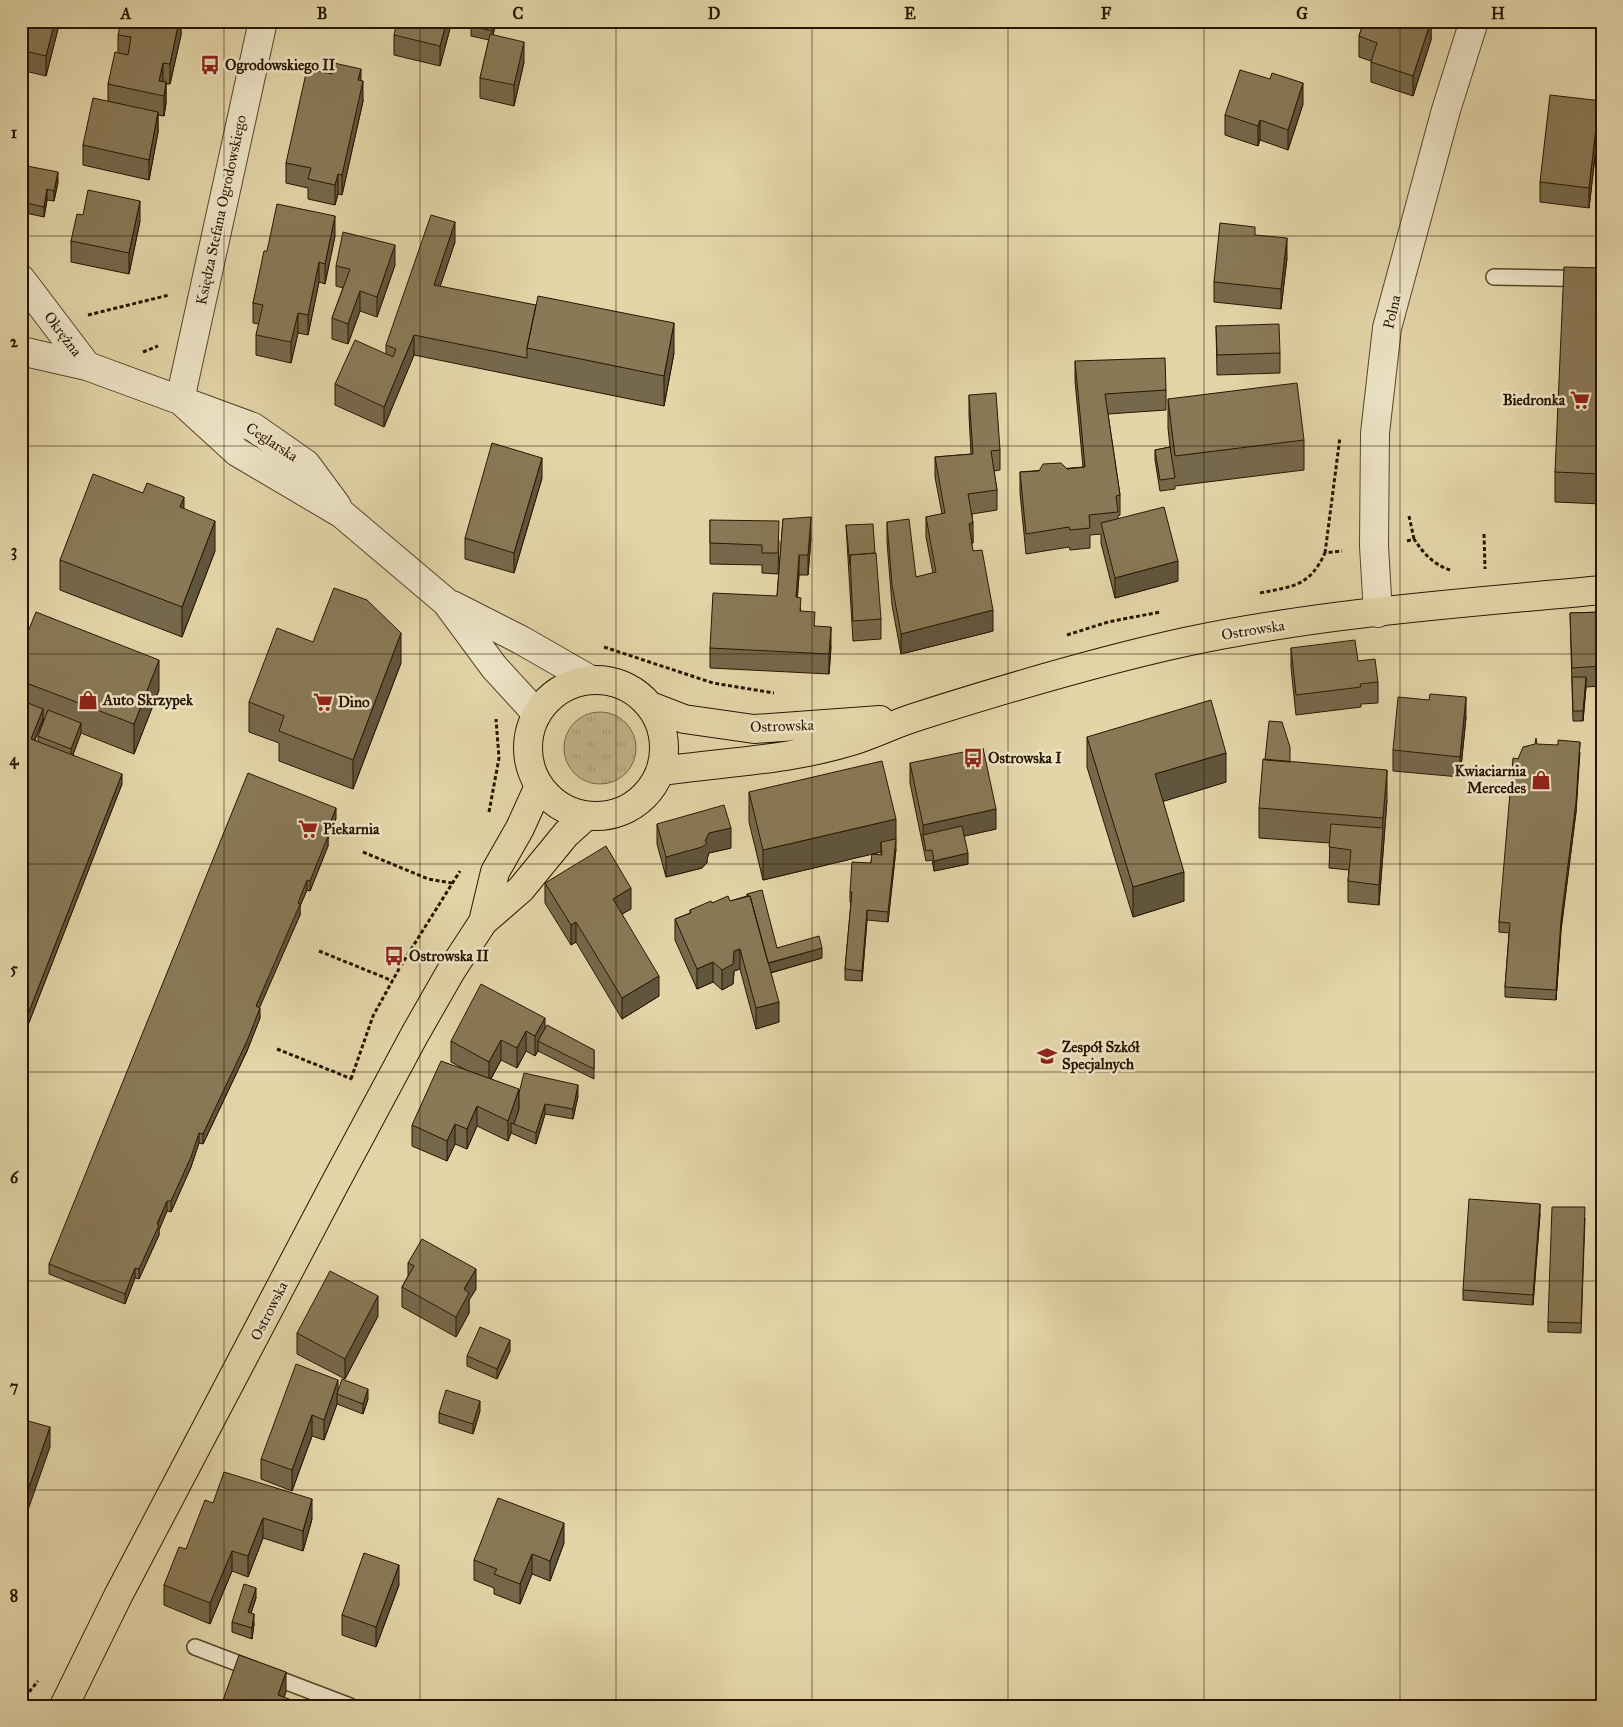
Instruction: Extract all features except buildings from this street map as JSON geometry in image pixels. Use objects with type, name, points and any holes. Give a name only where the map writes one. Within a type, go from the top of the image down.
[{"type":"main road","name":"Ostrowska","points":[[662,771],[791,755],[852,741],[914,718],[1053,676],[1184,642],[1258,628],[1378,613],[1602,590]]},
{"type":"main road","points":[[589,679],[616,682],[640,695],[653,707],[662,726],[664,748],[662,771],[652,788],[639,802],[622,812],[603,816],[586,816],[558,805],[539,786],[530,766],[528,745],[532,724],[547,698],[563,687],[589,679]]},
{"type":"main road","name":"Ostrowska","points":[[653,707],[684,719],[754,729],[914,718]]},
{"type":"main road","name":"Ostrowska","points":[[64,1706],[122,1588],[415,1034],[483,922],[495,872],[520,828],[539,786]]},
{"type":"main road","name":"Ostrowska","points":[[483,922],[521,890],[566,834],[586,816]]},
{"type":"street","name":"Księdza Stefana Ogrodowskiego","points":[[180,400],[263,21]]},
{"type":"street","name":"Polna","points":[[1378,613],[1374,546],[1375,433],[1387,328],[1446,110],[1474,21]]},
{"type":"street","name":"Okrężna","points":[[21,279],[87,366]]},
{"type":"street","name":"Ceglarska","points":[[21,351],[87,366],[180,400],[238,452],[342,514],[446,602],[494,667],[537,714]]},
{"type":"street","name":"Ceglarska","points":[[446,602],[521,640],[589,679]]},
{"type":"lane","points":[[1494,278],[1602,278]]},
{"type":"lane","points":[[195,1647],[350,1706]]},
{"type":"path","points":[[80,317],[174,294]]},
{"type":"path","points":[[1484,534],[1485,570]]},
{"type":"path","points":[[599,645],[713,683]]},
{"type":"path","points":[[491,806],[499,758],[496,714]]},
{"type":"path","points":[[363,852],[428,879],[452,883]]},
{"type":"path","points":[[319,951],[393,981]]},
{"type":"path","points":[[277,1049],[352,1078]]},
{"type":"green space","points":[[607,712],[626,722],[634,734],[636,748],[634,762],[626,774],[614,782],[593,784],[574,774],[566,762],[564,741],[574,722],[586,714]]},
{"type":"place","name":"Ogrodowskiego II","points":[[210,65]]},
{"type":"place","name":"Biedronka","points":[[1580,400]]},
{"type":"place","name":"Auto Skrzypek","points":[[88,700]]},
{"type":"place","name":"Dino","points":[[323,702]]},
{"type":"place","name":"Ostrowska I","points":[[973,758]]},
{"type":"place","name":"Kwiaciarnia Mercedes","points":[[1541,780]]},
{"type":"place","name":"Piekarnia","points":[[308,829]]},
{"type":"place","name":"Ostrowska II","points":[[394,956]]},
{"type":"place","name":"Zespół Szkół Specjalnych","points":[[1047,1056]]}]
